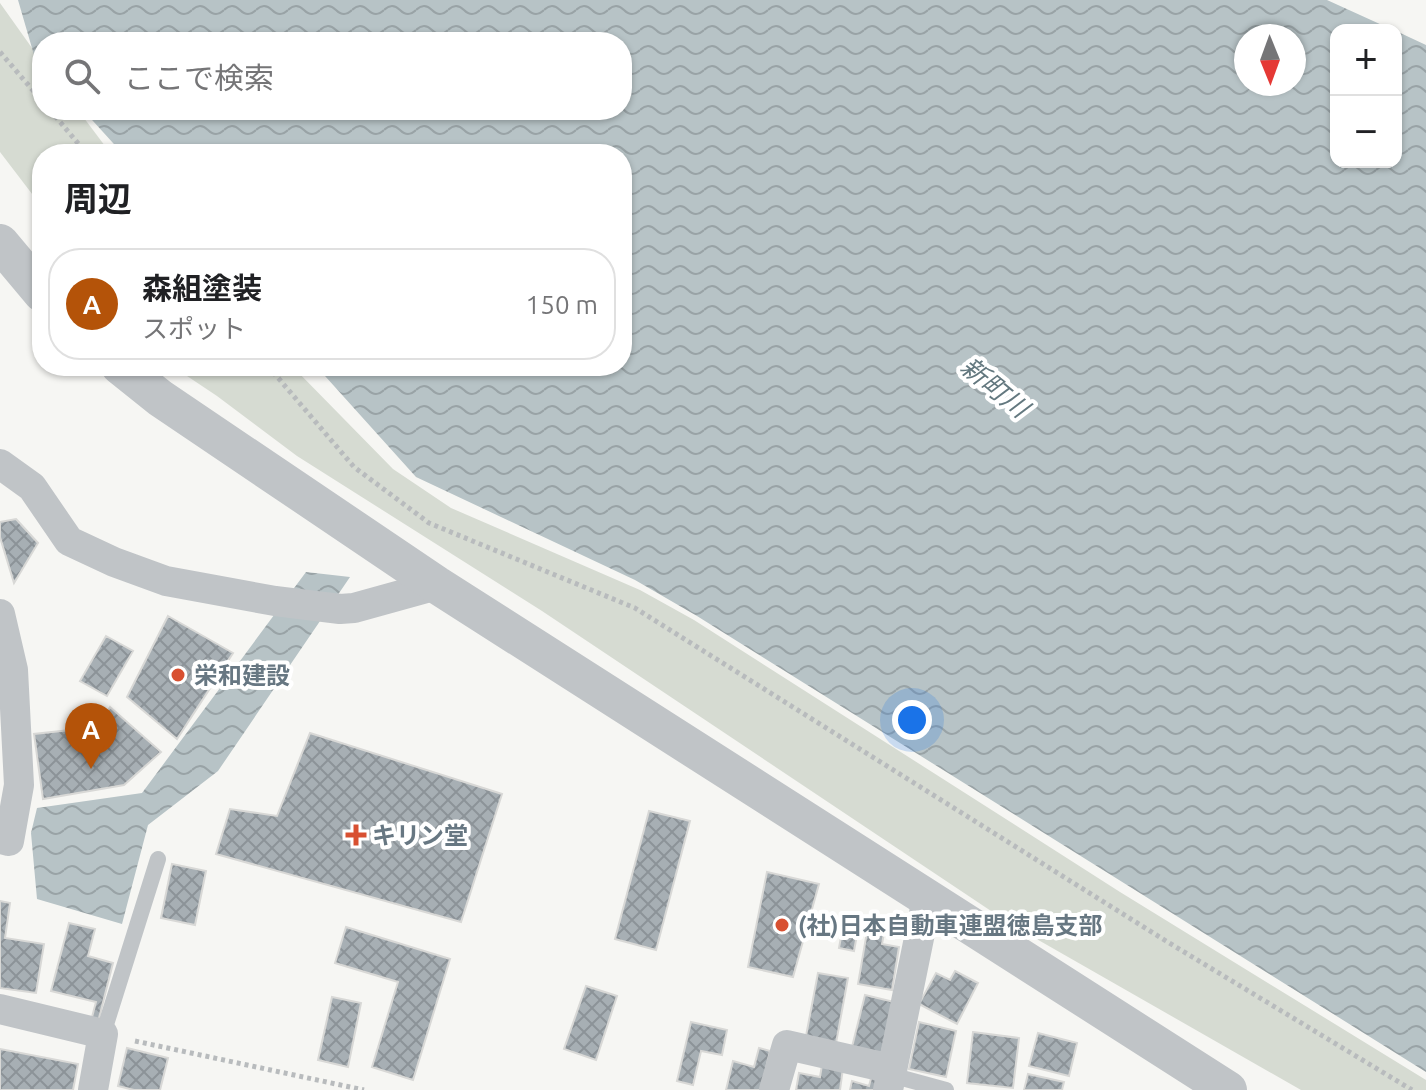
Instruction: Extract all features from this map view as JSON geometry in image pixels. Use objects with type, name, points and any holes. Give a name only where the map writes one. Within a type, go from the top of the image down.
[{"type":"street","points":[[0,243],[32,281]]},
{"type":"street","points":[[132,376],[160,398],[437,585],[1228,1090]]},
{"type":"street","points":[[0,464],[32,487],[69,541],[166,581],[275,601],[340,609],[437,585]]},
{"type":"street","points":[[0,614],[13,670],[19,785],[9,841],[0,839]]},
{"type":"street","points":[[774,1090],[787,1045],[890,1078],[927,899]]},
{"type":"street","points":[[0,1009],[103,1034],[93,1090]]},
{"type":"lane","points":[[103,1034],[158,859]]},
{"type":"lane","points":[[890,1078],[946,1090]]},
{"type":"path","points":[[0,52],[32,89]]},
{"type":"path","points":[[58,120],[79,144]]},
{"type":"path","points":[[277,376],[354,467],[429,523],[635,608],[1166,941],[1412,1090]]},
{"type":"path","points":[[103,1034],[364,1090]]},
{"type":"shaded area","points":[[0,3],[32,48],[32,120],[86,120],[104,144],[32,144],[32,194],[0,152]]},
{"type":"shaded area","points":[[187,376],[302,376],[393,469],[451,508],[640,590],[694,620],[1120,892],[1426,1080],[1426,1090],[1301,1090],[1012,925],[542,611],[297,456]]},
{"type":"water","name":"新町川","points":[[18,0],[1327,0],[1380,24],[1330,24],[1330,168],[1402,168],[1402,34],[1426,45],[1426,1072],[697,616],[635,580],[416,477],[325,376],[632,376],[632,144],[114,144],[92,120],[632,120],[632,32],[32,32],[32,48]]},
{"type":"water","points":[[306,572],[350,577],[218,771],[148,825],[122,924],[37,899],[31,833],[37,808],[142,793]]},
{"type":"building","points":[[16,519],[38,543],[14,583],[0,537],[0,522]]},
{"type":"building","name":"栄和建設","points":[[168,616],[233,653],[177,739],[127,697]]},
{"type":"building","points":[[106,636],[133,651],[107,696],[80,681]]},
{"type":"building","points":[[110,707],[161,752],[124,785],[43,799],[34,734],[98,727]]},
{"type":"building","name":"キリン堂","points":[[310,733],[502,794],[461,922],[216,854],[230,809],[277,816]]},
{"type":"building","points":[[649,811],[690,821],[656,950],[615,939]]},
{"type":"building","points":[[172,864],[206,871],[195,925],[161,918]]},
{"type":"building","name":"(社)日本自動車連盟徳島支部","points":[[767,872],[819,884],[793,977],[748,967]]},
{"type":"building","points":[[0,901],[10,903],[5,938],[44,944],[36,993],[0,988]]},
{"type":"building","points":[[845,915],[860,918],[854,951],[839,948]]},
{"type":"building","points":[[69,923],[95,929],[88,956],[113,963],[98,1022],[91,1021],[96,1002],[51,991]]},
{"type":"building","points":[[868,926],[885,928],[882,944],[899,947],[892,990],[858,984]]},
{"type":"building","points":[[346,927],[450,959],[413,1080],[372,1067],[398,982],[335,963]]},
{"type":"building","points":[[955,971],[978,983],[957,1024],[919,1004],[936,973],[950,980]]},
{"type":"building","points":[[818,973],[848,978],[836,1043],[806,1036]]},
{"type":"building","points":[[586,986],[617,996],[596,1060],[564,1049]]},
{"type":"building","points":[[865,995],[894,1002],[880,1059],[851,1051]]},
{"type":"building","points":[[332,997],[361,1003],[348,1067],[318,1060]]},
{"type":"building","points":[[691,1022],[727,1030],[722,1055],[701,1051],[693,1085],[677,1081]]},
{"type":"building","points":[[919,1022],[956,1031],[946,1077],[909,1069]]},
{"type":"building","points":[[973,1032],[1019,1038],[1013,1088],[967,1083]]},
{"type":"building","points":[[1038,1033],[1077,1043],[1069,1076],[1029,1066]]},
{"type":"building","points":[[127,1048],[168,1058],[160,1090],[134,1090],[118,1086]]},
{"type":"building","points":[[759,1048],[770,1051],[761,1090],[726,1090],[733,1061],[754,1067]]},
{"type":"building","points":[[0,1049],[78,1064],[73,1090],[0,1090]]},
{"type":"building","points":[[822,1065],[843,1068],[840,1090],[796,1090],[799,1073],[820,1077]]},
{"type":"building","points":[[1028,1074],[1064,1082],[1062,1090],[1024,1090]]},
{"type":"building","points":[[872,1075],[880,1077],[877,1090],[850,1090],[852,1081],[869,1086]]},
{"type":"place","name":"栄和建設","points":[[178,675]]},
{"type":"place","name":"森組塗装","points":[[91,769]]},
{"type":"place","name":"キリン堂","points":[[356,835]]},
{"type":"place","name":"(社)日本自動車連盟徳島支部","points":[[782,925]]}]
